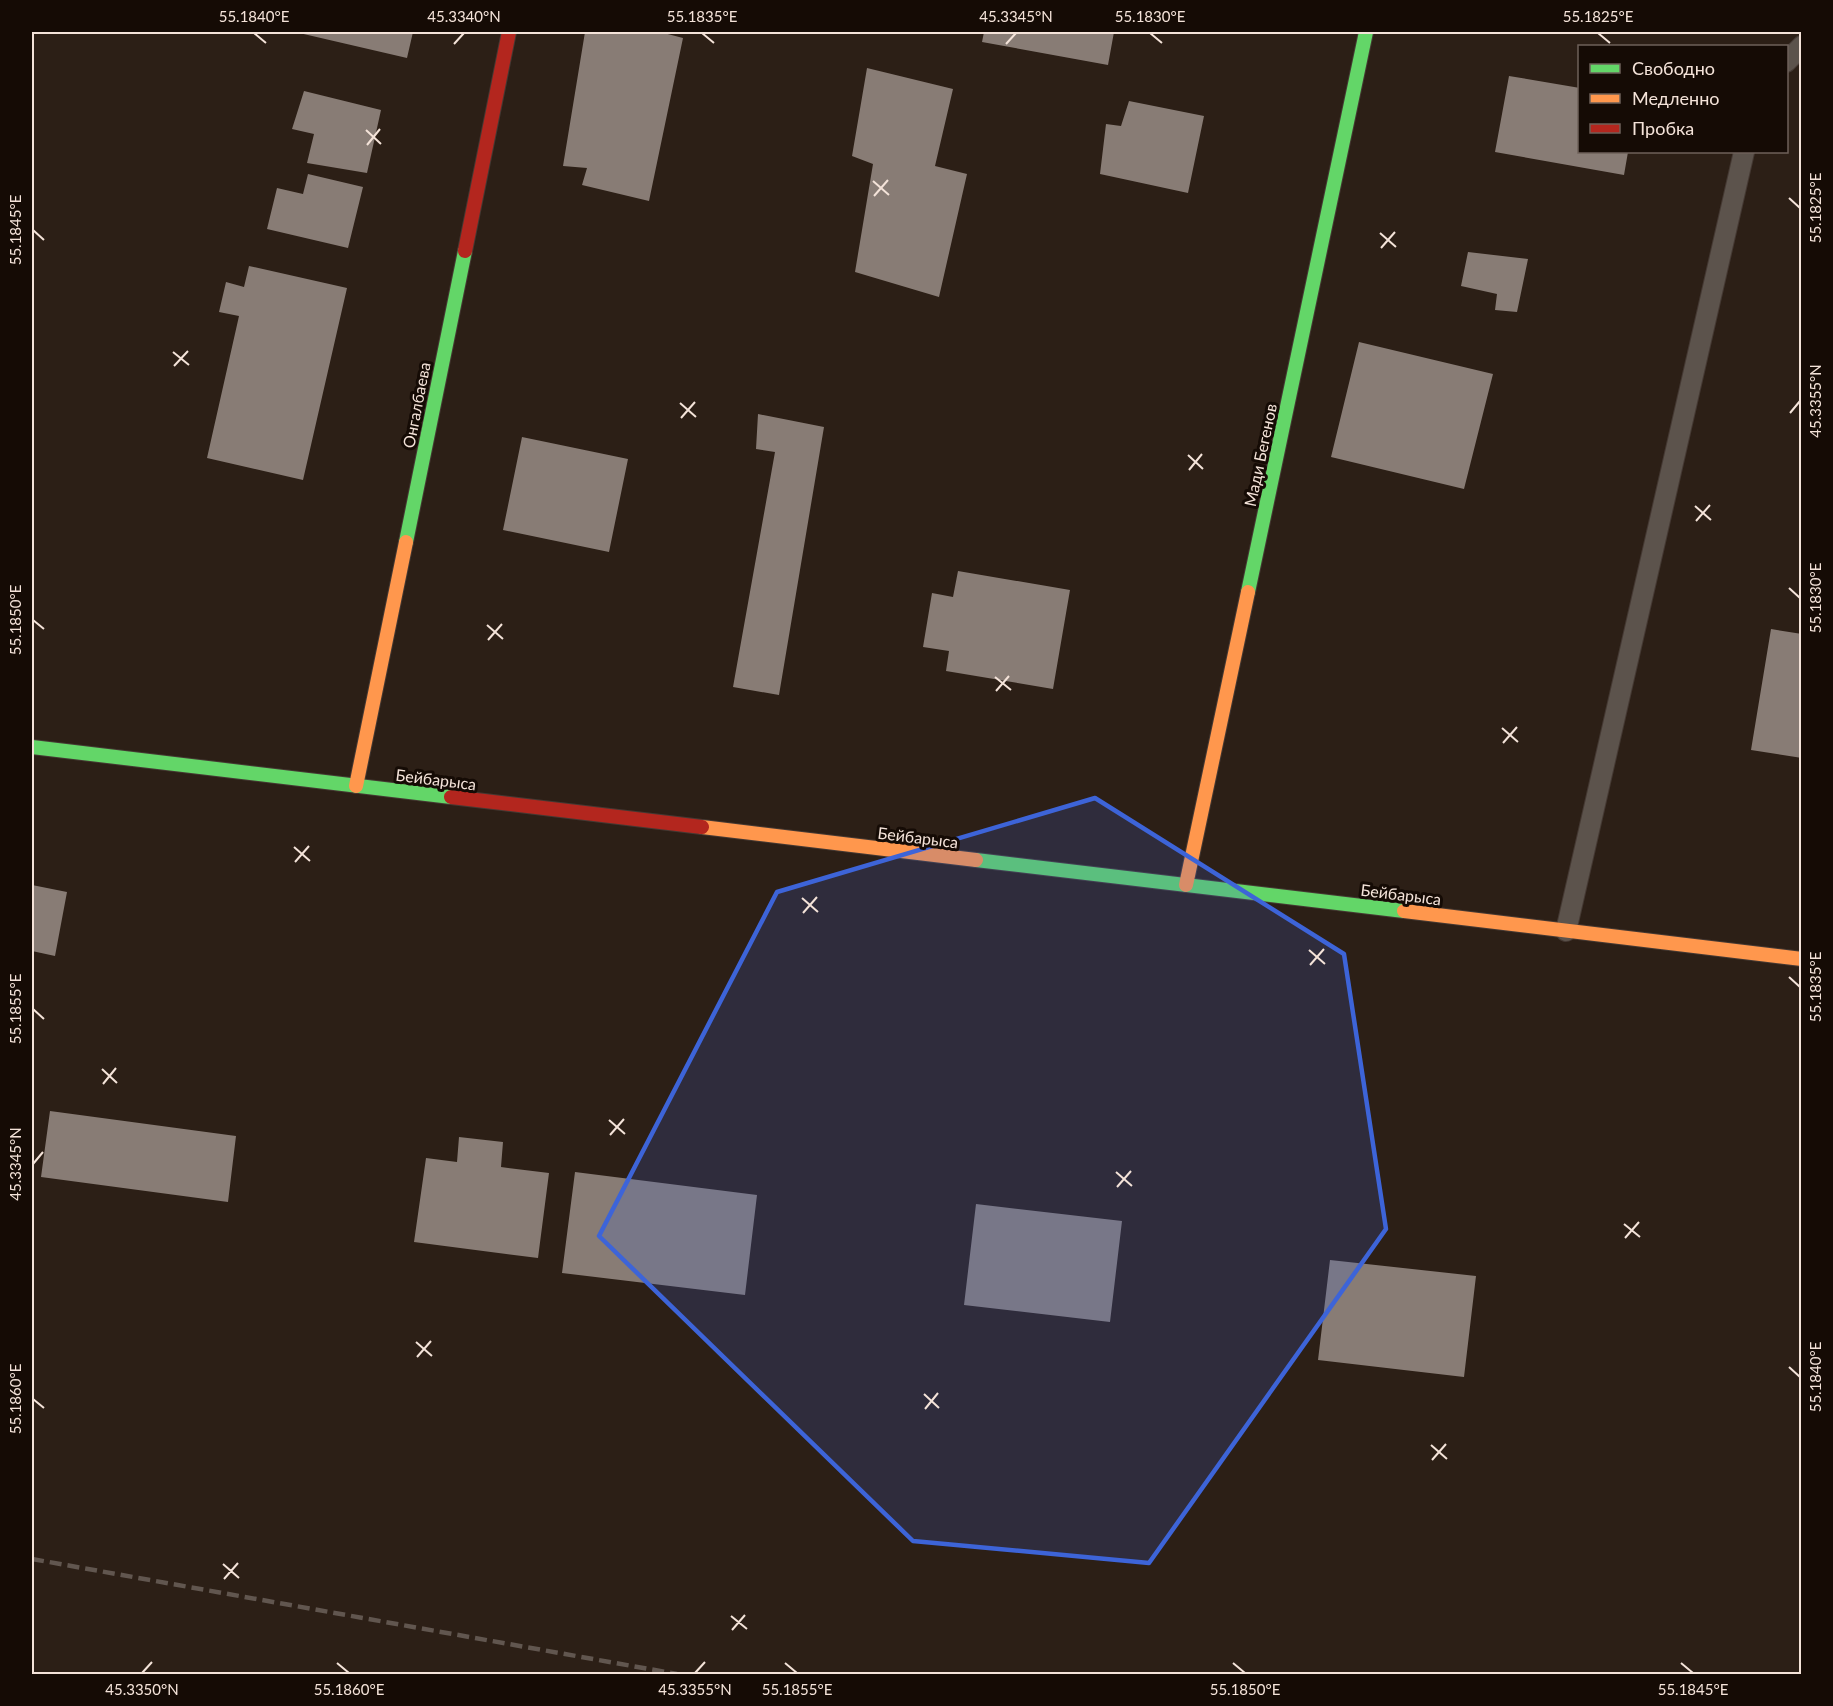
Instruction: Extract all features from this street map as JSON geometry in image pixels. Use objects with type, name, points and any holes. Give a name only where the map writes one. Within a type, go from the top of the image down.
[{"type":"street","name":"Онгалбаева","points":[[356,786],[509,32]]},
{"type":"street","name":"Мади Бегенов","points":[[1186,885],[1366,32]]},
{"type":"street","name":"Бейбарыса","points":[[32,747],[1802,959]]},
{"type":"lane","points":[[1788,60],[1802,46]]},
{"type":"lane","points":[[1566,931],[1744,153]]},
{"type":"highlighted area","points":[[1095,798],[1344,954],[1386,1229],[1149,1563],[913,1541],[599,1236],[777,892]]},
{"type":"building","points":[[295,32],[413,32],[407,58]]},
{"type":"building","points":[[585,32],[660,32],[683,38],[649,201],[582,185],[587,168],[563,166]]},
{"type":"building","points":[[984,32],[1114,32],[1108,65],[982,42]]},
{"type":"building","points":[[867,68],[953,89],[935,166],[967,174],[939,297],[855,272],[873,164],[852,156]]},
{"type":"building","points":[[1509,76],[1578,88],[1578,153],[1628,153],[1624,175],[1495,152]]},
{"type":"building","points":[[304,91],[381,110],[367,173],[307,163],[314,134],[292,129]]},
{"type":"building","points":[[1129,101],[1204,116],[1188,193],[1100,174],[1106,124],[1121,126]]},
{"type":"building","points":[[308,174],[363,187],[348,248],[267,229],[277,188],[303,194]]},
{"type":"building","points":[[1468,252],[1528,259],[1517,312],[1495,310],[1497,294],[1461,286]]},
{"type":"building","points":[[249,266],[347,288],[303,480],[207,458],[239,316],[219,312],[226,282],[244,287]]},
{"type":"building","points":[[1359,342],[1493,374],[1464,489],[1331,457]]},
{"type":"building","points":[[758,414],[824,427],[779,695],[733,687],[775,452],[756,449]]},
{"type":"building","points":[[522,437],[628,459],[609,552],[503,530]]},
{"type":"building","points":[[958,571],[1070,590],[1053,689],[946,671],[949,651],[923,647],[932,593],[953,597]]},
{"type":"building","points":[[1771,629],[1802,634],[1802,758],[1751,750]]},
{"type":"building","points":[[32,885],[67,892],[55,956],[32,951]]},
{"type":"building","points":[[50,1111],[236,1136],[228,1202],[41,1177]]},
{"type":"building","points":[[459,1137],[503,1142],[501,1167],[549,1173],[538,1258],[414,1242],[426,1158],[457,1162]]},
{"type":"building","points":[[575,1172],[757,1195],[745,1295],[562,1273]]},
{"type":"building","points":[[976,1204],[1122,1221],[1110,1322],[964,1305]]},
{"type":"building","points":[[1330,1260],[1476,1276],[1464,1377],[1318,1360]]},
{"type":"railway","points":[[32,1559],[677,1674]]},
{"type":"traffic: fast","points":[[1248,592],[1366,32]]},
{"type":"traffic: fast","points":[[406,542],[465,251]]},
{"type":"traffic: fast","points":[[32,747],[451,797]]},
{"type":"traffic: fast","points":[[976,860],[1404,911]]},
{"type":"traffic: slow","points":[[356,786],[406,542]]},
{"type":"traffic: slow","points":[[1186,885],[1248,592]]},
{"type":"traffic: slow","points":[[702,827],[976,860]]},
{"type":"traffic: slow","points":[[1404,911],[1802,959]]},
{"type":"traffic: jam","points":[[465,251],[509,32]]},
{"type":"traffic: jam","points":[[451,797],[702,827]]}]
